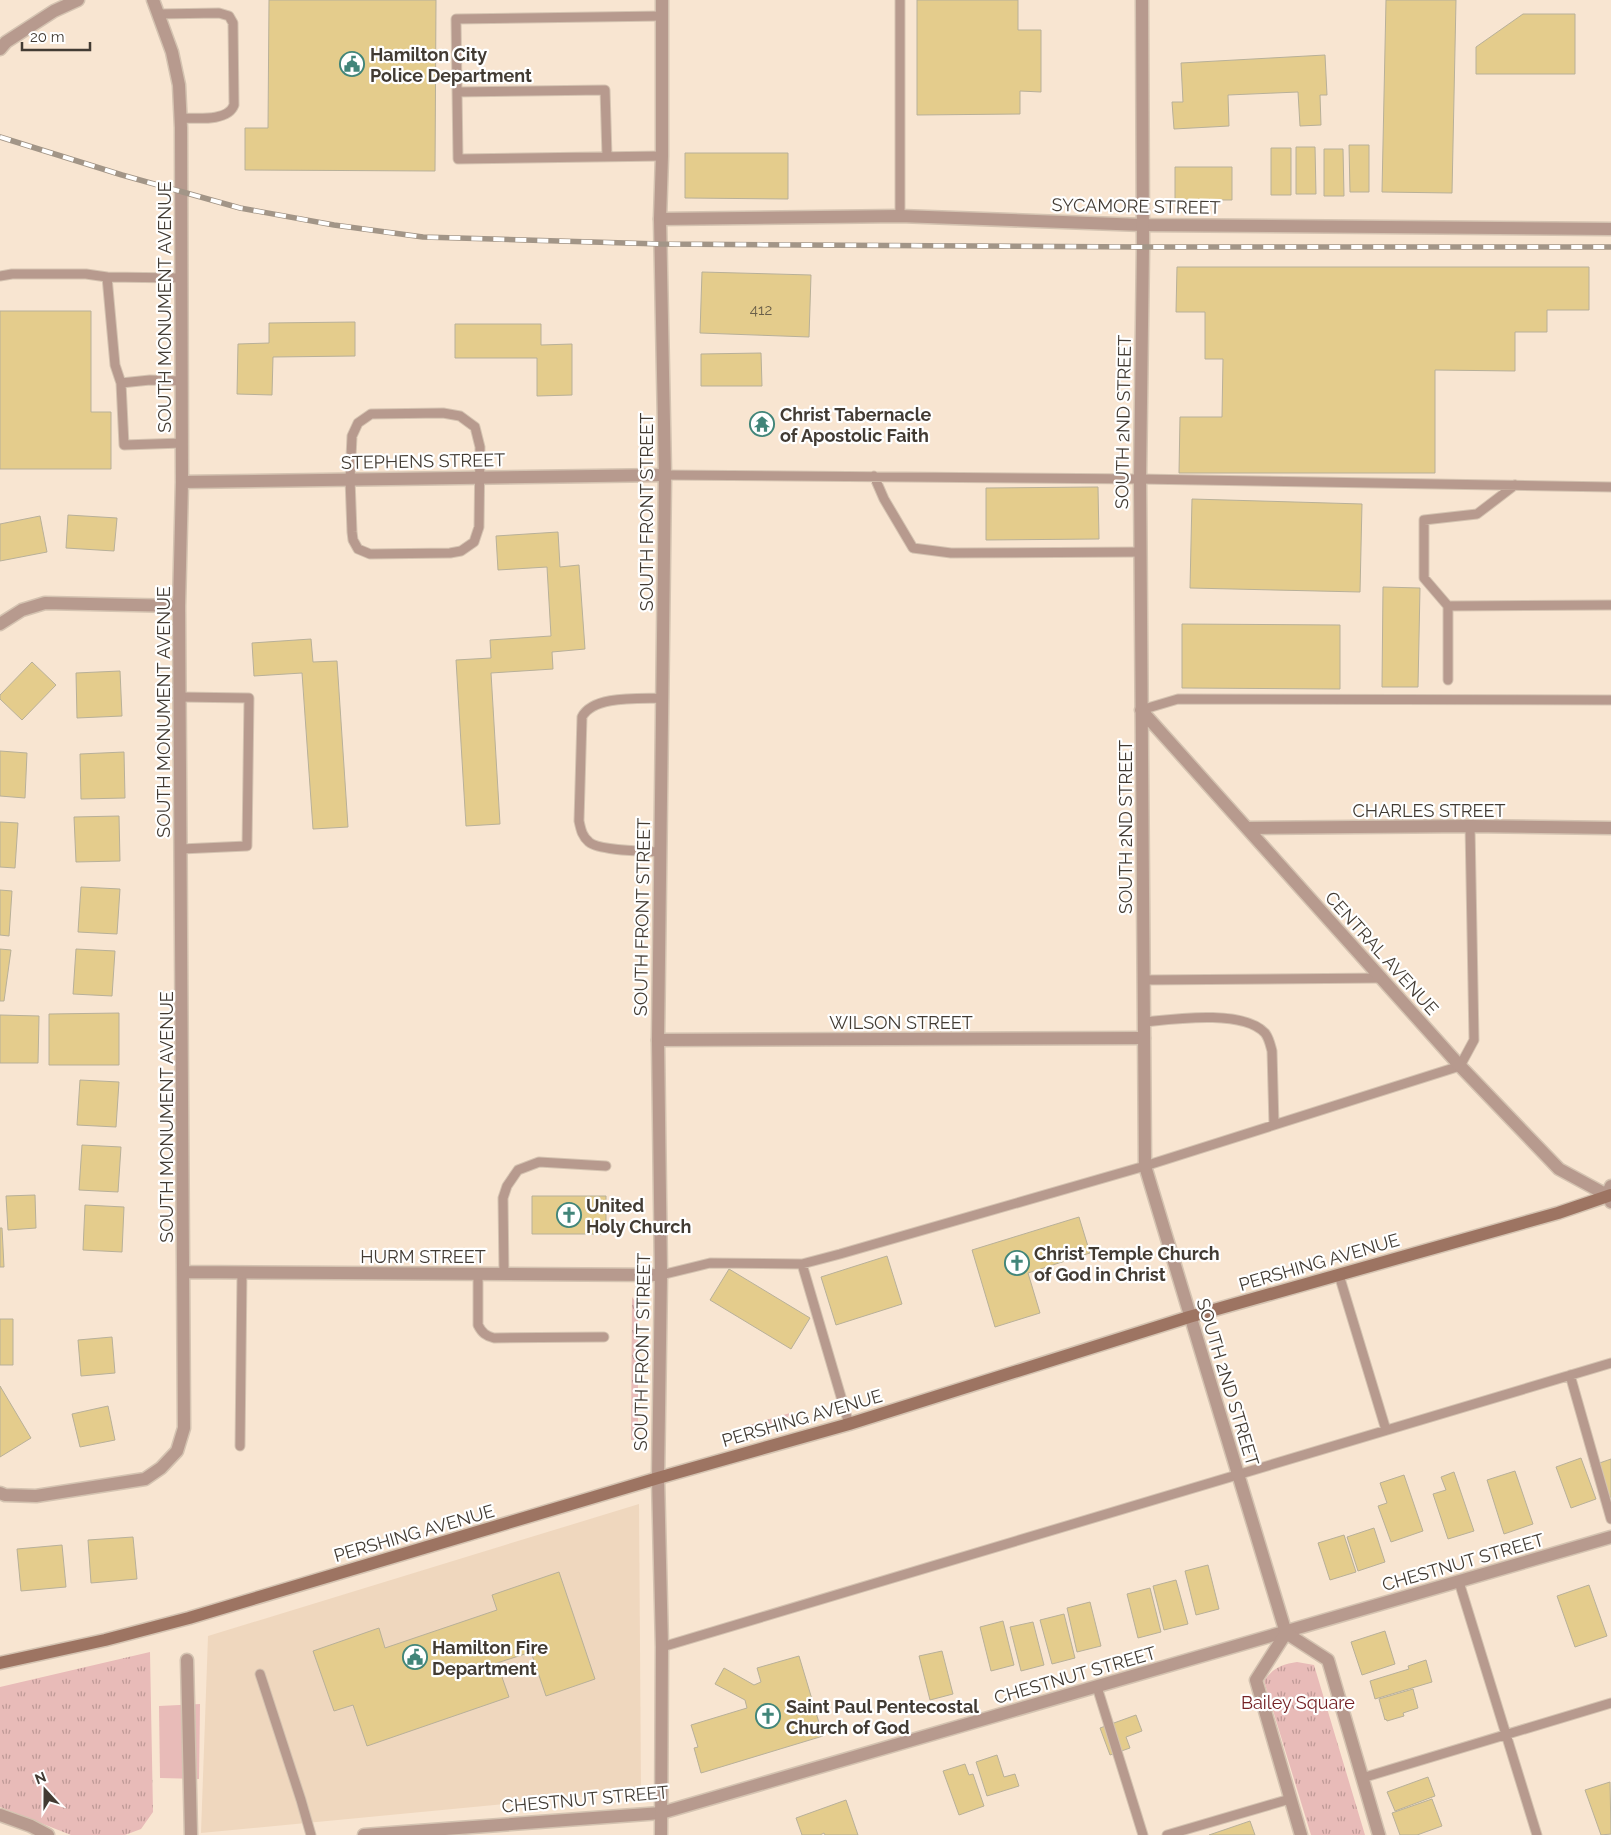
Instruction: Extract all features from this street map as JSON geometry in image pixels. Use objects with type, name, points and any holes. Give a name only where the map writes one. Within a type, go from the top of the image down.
[{"type":"main road","name":"PERSHING AVENUE","points":[[0,1663],[105,1640],[189,1618],[658,1478],[849,1424],[1189,1317],[1558,1212],[1610,1194]]},
{"type":"street","points":[[0,49],[6,42],[54,11],[78,0]]},
{"type":"street","name":"SOUTH MONUMENT AVENUE","points":[[0,1493],[5,1495],[36,1496],[145,1479],[161,1468],[176,1451],[184,1428],[179,606],[182,482],[180,118],[179,85],[172,52],[153,0]]},
{"type":"street","name":"SOUTH FRONT STREET","points":[[661,1835],[662,1647],[658,1478],[661,1275],[658,1040],[665,475],[660,219],[662,0]]},
{"type":"street","name":"SOUTH 2ND STREET","points":[[1142,0],[1143,225],[1140,552],[1145,1166],[1189,1317],[1286,1633]]},
{"type":"street","name":"SYCAMORE STREET","points":[[660,219],[900,216],[1143,225],[1611,229]]},
{"type":"street","name":"STEPHENS STREET","points":[[182,482],[665,475]]},
{"type":"street","points":[[0,624],[22,610],[45,603],[179,606]]},
{"type":"street","name":"CENTRAL AVENUE","points":[[1141,710],[1460,1066],[1559,1169],[1610,1194]]},
{"type":"street","name":"CHARLES STREET","points":[[1248,828],[1470,826],[1611,828]]},
{"type":"street","name":"WILSON STREET","points":[[658,1040],[1144,1038]]},
{"type":"street","name":"HURM STREET","points":[[184,1272],[661,1275]]},
{"type":"street","name":"CHESTNUT STREET","points":[[364,1835],[660,1813],[1286,1633],[1611,1537]]},
{"type":"street","points":[[1301,1835],[1256,1680],[1286,1633],[1328,1660],[1379,1835]]},
{"type":"street","points":[[187,1660],[191,1835]]},
{"type":"street","points":[[0,1815],[31,1826],[48,1835]]},
{"type":"lane","points":[[900,0],[900,216]]},
{"type":"lane","points":[[158,14],[219,13],[229,16],[233,22],[234,105],[232,111],[224,116],[180,118]]},
{"type":"lane","points":[[662,16],[456,19],[458,159],[662,156]]},
{"type":"lane","points":[[457,92],[605,90],[607,156]]},
{"type":"lane","points":[[0,276],[12,274],[86,274],[107,277],[181,278]]},
{"type":"lane","points":[[107,277],[115,365],[121,383],[124,445],[182,443]]},
{"type":"lane","points":[[121,383],[150,380],[182,381]]},
{"type":"lane","points":[[442,413],[460,416],[475,427],[480,447],[478,527],[474,542],[461,551],[450,553],[370,554],[358,549],[353,540],[352,532],[350,479],[352,436],[358,423],[371,414],[442,413]]},
{"type":"lane","points":[[665,475],[1140,479],[1611,487]]},
{"type":"lane","points":[[874,476],[884,499],[913,548],[951,553],[1140,552]]},
{"type":"lane","points":[[1448,680],[1448,606],[1424,578],[1424,520],[1477,514],[1514,485]]},
{"type":"lane","points":[[1448,606],[1611,605]]},
{"type":"lane","points":[[180,697],[249,698],[247,846],[181,849]]},
{"type":"lane","points":[[661,852],[604,848],[591,844],[581,833],[579,821],[582,717],[584,712],[597,703],[662,698]]},
{"type":"lane","points":[[1141,710],[1178,699],[1611,700]]},
{"type":"lane","points":[[661,1275],[710,1262],[802,1264],[1145,1166],[1460,1066],[1474,1040],[1470,826]]},
{"type":"lane","points":[[1144,980],[1382,978]]},
{"type":"lane","points":[[1144,1022],[1206,1016],[1238,1020],[1264,1032],[1269,1039],[1272,1050],[1274,1125]]},
{"type":"lane","points":[[504,1274],[504,1198],[508,1186],[518,1170],[540,1162],[606,1166]]},
{"type":"lane","points":[[802,1264],[849,1424]]},
{"type":"lane","points":[[240,1446],[242,1272]]},
{"type":"lane","points":[[478,1274],[478,1325],[481,1332],[488,1337],[604,1337]]},
{"type":"lane","points":[[1339,1274],[1386,1430]]},
{"type":"lane","points":[[662,1647],[1611,1363]]},
{"type":"lane","points":[[1570,1375],[1611,1519]]},
{"type":"lane","points":[[1459,1582],[1538,1835]]},
{"type":"lane","points":[[260,1674],[311,1835]]},
{"type":"lane","points":[[1097,1687],[1143,1835]]},
{"type":"lane","points":[[1362,1778],[1611,1703]]},
{"type":"lane","points":[[1167,1835],[1290,1799]]},
{"type":"shaded area","points":[[639,1504],[641,1791],[201,1833],[208,1636]]},
{"type":"green space","points":[[632,1297],[638,1305],[637,1440],[631,1440]]},
{"type":"green space","points":[[790,1413],[785,1422],[744,1434],[736,1429]]},
{"type":"green space","points":[[150,1652],[153,1812],[141,1829],[125,1835],[71,1835],[0,1807],[0,1687]]},
{"type":"green space","name":"Bailey Square","points":[[1297,1662],[1314,1665],[1365,1835],[1311,1835],[1264,1681],[1278,1667]]},
{"type":"green space","points":[[200,1704],[199,1779],[160,1778],[159,1706]]},
{"type":"building","name":"Hamilton City Police Department","points":[[269,0],[436,0],[435,171],[245,170],[245,128],[268,128]]},
{"type":"building","points":[[917,0],[1018,0],[1018,30],[1041,30],[1041,92],[1020,91],[1020,114],[917,115]]},
{"type":"building","points":[[1386,0],[1456,0],[1452,193],[1382,192]]},
{"type":"building","points":[[1523,14],[1575,14],[1575,74],[1476,74],[1476,47]]},
{"type":"building","points":[[1325,55],[1327,95],[1320,95],[1321,125],[1300,126],[1298,92],[1228,95],[1229,126],[1174,129],[1172,102],[1183,102],[1181,63]]},
{"type":"building","points":[[1349,145],[1369,145],[1369,192],[1350,192]]},
{"type":"building","points":[[1296,147],[1315,147],[1316,194],[1296,194]]},
{"type":"building","points":[[1271,148],[1291,148],[1291,195],[1271,195]]},
{"type":"building","points":[[1324,149],[1343,149],[1344,196],[1324,196]]},
{"type":"building","points":[[685,153],[788,153],[788,199],[685,198]]},
{"type":"building","points":[[1175,167],[1232,167],[1232,200],[1175,200]]},
{"type":"building","points":[[1177,267],[1589,267],[1589,310],[1547,310],[1547,332],[1515,332],[1515,371],[1435,370],[1435,473],[1179,473],[1180,417],[1222,417],[1223,359],[1205,359],[1205,312],[1176,312]]},
{"type":"building","points":[[702,272],[811,275],[809,337],[700,333]]},
{"type":"building","points":[[0,311],[91,311],[91,412],[111,412],[111,469],[0,469]]},
{"type":"building","points":[[355,322],[355,356],[273,357],[272,395],[237,394],[238,344],[269,343],[269,323]]},
{"type":"building","points":[[455,324],[541,324],[541,345],[572,344],[572,395],[537,396],[537,358],[455,358]]},
{"type":"building","points":[[761,353],[762,386],[701,386],[701,354]]},
{"type":"building","points":[[1098,487],[1099,539],[986,540],[986,488]]},
{"type":"building","points":[[1192,499],[1362,504],[1360,592],[1190,588]]},
{"type":"building","points":[[68,515],[117,518],[114,551],[66,548]]},
{"type":"building","points":[[40,516],[47,552],[0,561],[0,524]]},
{"type":"building","points":[[558,532],[560,567],[579,565],[585,649],[552,652],[553,669],[491,673],[500,824],[466,826],[456,660],[491,658],[490,640],[551,636],[547,567],[498,570],[496,536]]},
{"type":"building","points":[[1383,587],[1420,588],[1418,687],[1382,687]]},
{"type":"building","points":[[1182,624],[1340,625],[1340,689],[1182,688]]},
{"type":"building","points":[[311,639],[313,662],[337,661],[348,827],[313,829],[302,673],[254,676],[252,643]]},
{"type":"building","points":[[32,662],[56,685],[22,720],[0,699],[0,695]]},
{"type":"building","points":[[120,671],[122,716],[77,718],[76,673]]},
{"type":"building","points":[[0,751],[27,753],[25,798],[0,796]]},
{"type":"building","points":[[124,752],[125,798],[81,799],[80,754]]},
{"type":"building","points":[[119,816],[120,861],[76,862],[74,817]]},
{"type":"building","points":[[0,822],[18,823],[15,868],[0,867]]},
{"type":"building","points":[[81,887],[120,889],[117,934],[78,932]]},
{"type":"building","points":[[0,890],[12,891],[9,936],[0,935]]},
{"type":"building","points":[[0,949],[11,950],[4,1001],[0,1001]]},
{"type":"building","points":[[76,949],[115,951],[112,996],[73,994]]},
{"type":"building","points":[[119,1013],[119,1065],[49,1065],[49,1014]]},
{"type":"building","points":[[0,1015],[39,1016],[38,1063],[0,1063]]},
{"type":"building","points":[[80,1080],[119,1082],[116,1127],[77,1125]]},
{"type":"building","points":[[82,1145],[121,1147],[118,1192],[79,1190]]},
{"type":"building","points":[[35,1195],[36,1228],[8,1230],[6,1196]]},
{"type":"building","name":"United Holy Church","points":[[532,1196],[606,1196],[606,1234],[532,1234]]},
{"type":"building","points":[[85,1205],[124,1207],[122,1252],[83,1250]]},
{"type":"building","name":"Christ Temple Church of God in Christ","points":[[1079,1217],[1090,1253],[1028,1273],[1040,1313],[995,1327],[972,1250]]},
{"type":"building","points":[[0,1228],[2,1228],[4,1267],[0,1267]]},
{"type":"building","points":[[887,1256],[902,1304],[836,1325],[821,1277]]},
{"type":"building","points":[[729,1269],[810,1318],[791,1349],[710,1300]]},
{"type":"building","points":[[0,1319],[13,1319],[13,1365],[0,1365]]},
{"type":"building","points":[[112,1337],[115,1373],[81,1376],[78,1340]]},
{"type":"building","points":[[0,1386],[31,1438],[0,1457]]},
{"type":"building","points":[[108,1406],[115,1440],[80,1447],[72,1414]]},
{"type":"building","points":[[1581,1458],[1596,1499],[1571,1508],[1556,1467]]},
{"type":"building","points":[[1611,1459],[1611,1497],[1603,1500],[1591,1466]]},
{"type":"building","points":[[1515,1471],[1533,1524],[1504,1534],[1487,1480]]},
{"type":"building","points":[[1454,1472],[1474,1531],[1448,1539],[1433,1494],[1446,1490],[1441,1477]]},
{"type":"building","points":[[1404,1475],[1423,1531],[1391,1542],[1378,1506],[1387,1503],[1380,1483]]},
{"type":"building","points":[[1374,1528],[1385,1562],[1358,1571],[1347,1537]]},
{"type":"building","points":[[1344,1535],[1356,1572],[1330,1580],[1318,1543]]},
{"type":"building","points":[[133,1537],[137,1579],[91,1583],[88,1540]]},
{"type":"building","points":[[62,1545],[66,1587],[21,1591],[17,1549]]},
{"type":"building","points":[[1208,1565],[1219,1609],[1196,1615],[1185,1571]]},
{"type":"building","name":"Hamilton Fire Department","points":[[559,1572],[595,1679],[546,1696],[531,1652],[497,1663],[509,1697],[367,1746],[353,1705],[334,1711],[313,1651],[379,1628],[385,1648],[497,1610],[492,1595]]},
{"type":"building","points":[[1176,1580],[1188,1624],[1164,1630],[1153,1586]]},
{"type":"building","points":[[1589,1585],[1607,1636],[1575,1647],[1557,1596]]},
{"type":"building","points":[[1150,1588],[1161,1632],[1138,1638],[1127,1594]]},
{"type":"building","points":[[1090,1602],[1101,1646],[1077,1652],[1067,1608]]},
{"type":"building","points":[[1064,1614],[1075,1658],[1052,1664],[1040,1620]]},
{"type":"building","points":[[1003,1621],[1014,1665],[991,1671],[980,1627]]},
{"type":"building","points":[[1033,1622],[1044,1665],[1021,1671],[1010,1627]]},
{"type":"building","points":[[1385,1631],[1395,1664],[1362,1675],[1351,1642]]},
{"type":"building","points":[[942,1651],[953,1694],[930,1700],[919,1656]]},
{"type":"building","name":"Saint Paul Pentecostal Church of God","points":[[799,1656],[823,1736],[701,1773],[694,1748],[698,1747],[691,1725],[747,1708],[745,1700],[715,1684],[724,1668],[754,1685],[761,1682],[757,1668]]},
{"type":"building","points":[[1426,1660],[1432,1682],[1375,1699],[1370,1681],[1409,1669],[1408,1666]]},
{"type":"building","points":[[1413,1689],[1418,1708],[1403,1713],[1404,1716],[1385,1720],[1379,1699]]},
{"type":"building","points":[[1136,1715],[1142,1731],[1126,1737],[1130,1748],[1110,1755],[1100,1728]]},
{"type":"building","points":[[997,1755],[1004,1777],[1015,1774],[1019,1786],[987,1796],[976,1762]]},
{"type":"building","points":[[965,1764],[969,1775],[973,1774],[984,1806],[959,1815],[943,1771]]},
{"type":"building","points":[[1428,1777],[1435,1796],[1395,1811],[1387,1792]]},
{"type":"building","points":[[1610,1782],[1611,1834],[1601,1835],[1585,1790]]},
{"type":"building","points":[[1432,1799],[1442,1826],[1417,1835],[1400,1835],[1392,1813]]},
{"type":"building","points":[[846,1800],[858,1835],[825,1835],[824,1833],[820,1835],[802,1835],[796,1818]]},
{"type":"building","points":[[1250,1821],[1255,1835],[1209,1835]]},
{"type":"railway","points":[[0,137],[122,175],[240,208],[334,225],[423,237],[660,244],[1611,247]]},
{"type":"place","name":"Hamilton City Police Department","points":[[352,64]]},
{"type":"place","name":"Christ Tabernacle of Apostolic Faith","points":[[762,424]]},
{"type":"place","name":"United Holy Church","points":[[569,1215]]},
{"type":"place","name":"Christ Temple Church of God in Christ","points":[[1017,1263]]},
{"type":"place","name":"Hamilton Fire Department","points":[[415,1657]]},
{"type":"place","name":"Saint Paul Pentecostal Church of God","points":[[768,1716]]}]
